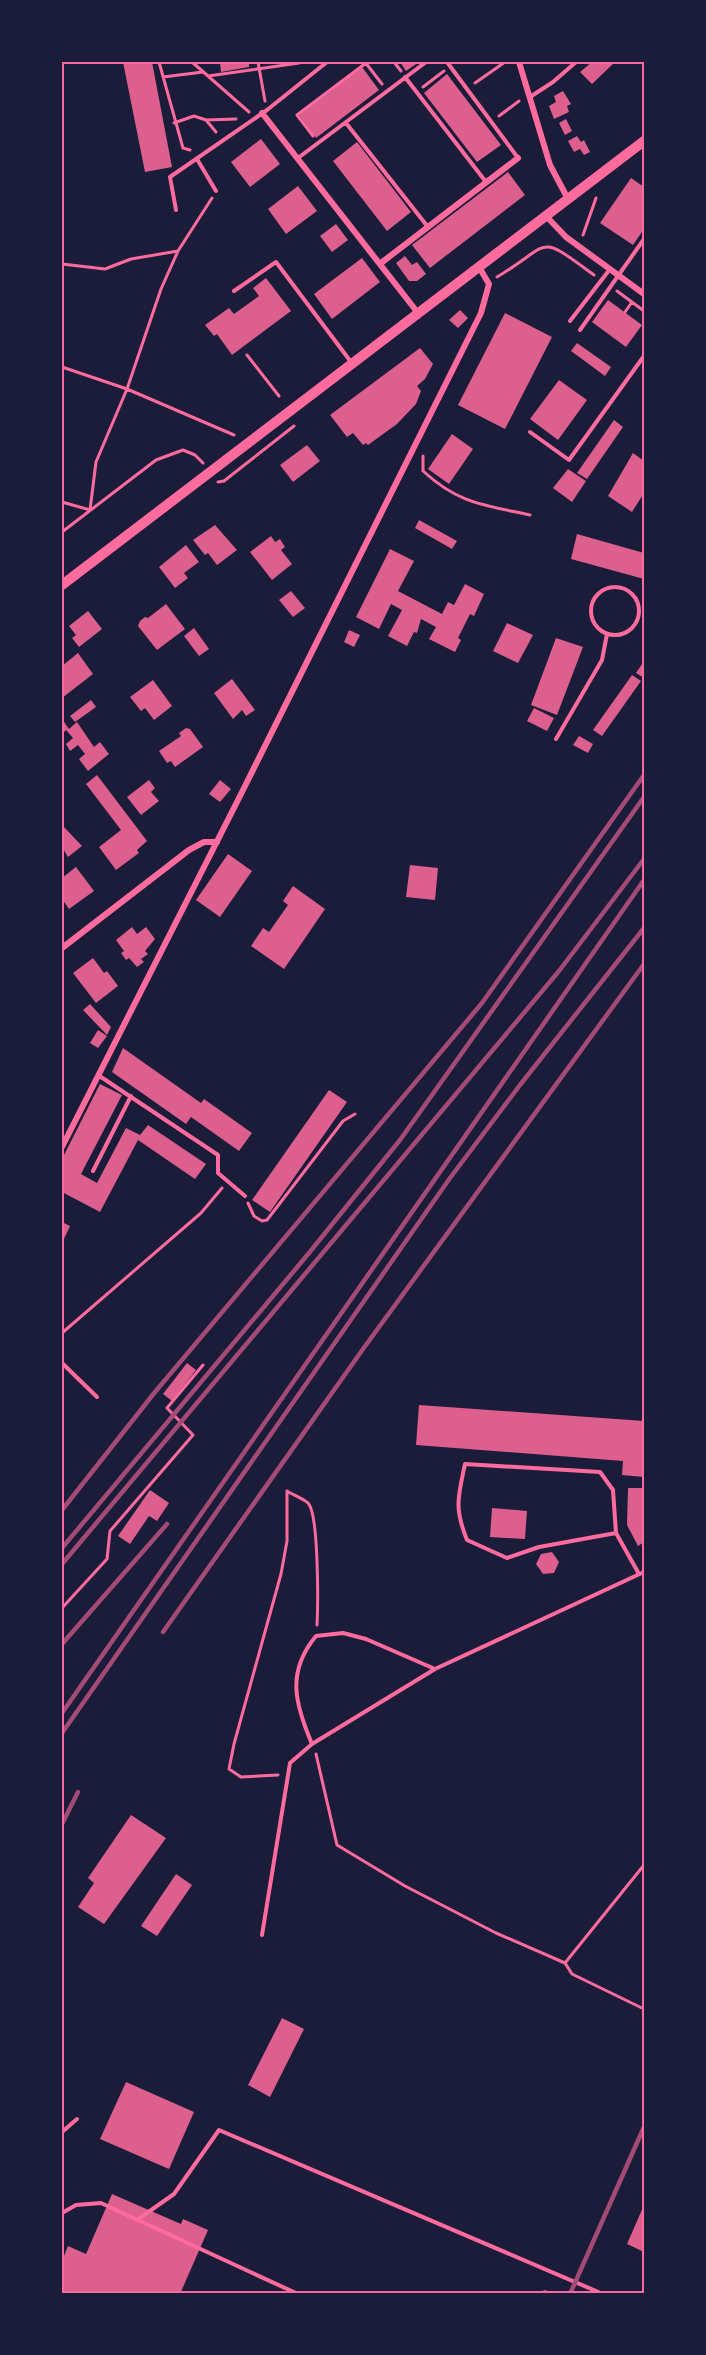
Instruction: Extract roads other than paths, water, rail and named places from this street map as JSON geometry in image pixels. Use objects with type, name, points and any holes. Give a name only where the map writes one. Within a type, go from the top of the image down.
[{"type":"main road","points":[[62,585],[645,141]]},
{"type":"street","points":[[519,62],[550,165],[568,199]]},
{"type":"street","points":[[265,112],[418,313]]},
{"type":"street","points":[[381,263],[518,158]]},
{"type":"street","points":[[546,216],[566,237],[645,294]]},
{"type":"street","points":[[62,1147],[481,313],[488,294],[489,281],[479,267]]},
{"type":"street","points":[[62,948],[189,850],[204,842],[217,842]]},
{"type":"lane","points":[[176,210],[170,177],[265,112],[327,62]]},
{"type":"lane","points":[[298,158],[426,62]]},
{"type":"lane","points":[[530,97],[553,82],[576,62]]},
{"type":"lane","points":[[449,64],[518,158]]},
{"type":"lane","points":[[405,77],[486,182]]},
{"type":"lane","points":[[346,123],[428,227]]},
{"type":"lane","points":[[197,159],[216,191]]},
{"type":"lane","points":[[580,330],[645,239]]},
{"type":"lane","points":[[234,291],[276,262],[352,363]]},
{"type":"lane","points":[[570,321],[610,269]]},
{"type":"lane","points":[[530,432],[569,460],[645,356]]},
{"type":"lane","points":[[607,587],[622,587],[634,595],[642,609],[635,625],[623,634],[607,634],[595,625],[590,611],[595,596],[607,587]]},
{"type":"lane","points":[[556,739],[602,660],[607,634]]},
{"type":"lane","points":[[98,1075],[218,1155],[218,1173],[245,1196]]},
{"type":"lane","points":[[93,1171],[131,1096]]},
{"type":"lane","points":[[62,1363],[97,1397]]},
{"type":"lane","points":[[615,1533],[568,1541],[507,1558],[489,1551],[467,1540],[458,1517],[459,1492],[465,1464],[600,1472],[613,1490],[615,1533],[639,1574]]},
{"type":"lane","points":[[262,1935],[290,1763],[312,1744],[435,1669],[645,1572]]},
{"type":"lane","points":[[312,1744],[301,1719],[296,1687],[297,1669],[303,1651],[316,1636],[343,1633],[366,1639],[435,1669]]},
{"type":"lane","points":[[62,2132],[77,2119]]},
{"type":"lane","points":[[137,2220],[174,2194],[219,2130],[603,2294]]},
{"type":"lane","points":[[62,2213],[75,2205],[100,2203],[298,2294]]},
{"type":"railway","points":[[62,1510],[155,1392],[482,1003],[644,775]]},
{"type":"railway","points":[[62,1548],[309,1253],[400,1140],[644,797]]},
{"type":"railway","points":[[62,1564],[559,971],[644,859]]},
{"type":"railway","points":[[62,1713],[644,880]]},
{"type":"railway","points":[[62,1733],[450,1178],[644,928]]},
{"type":"railway","points":[[163,1632],[363,1349],[644,964]]},
{"type":"railway","points":[[62,1644],[167,1524]]},
{"type":"railway","points":[[62,1824],[78,1792]]},
{"type":"railway","points":[[570,2294],[644,2127]]}]
